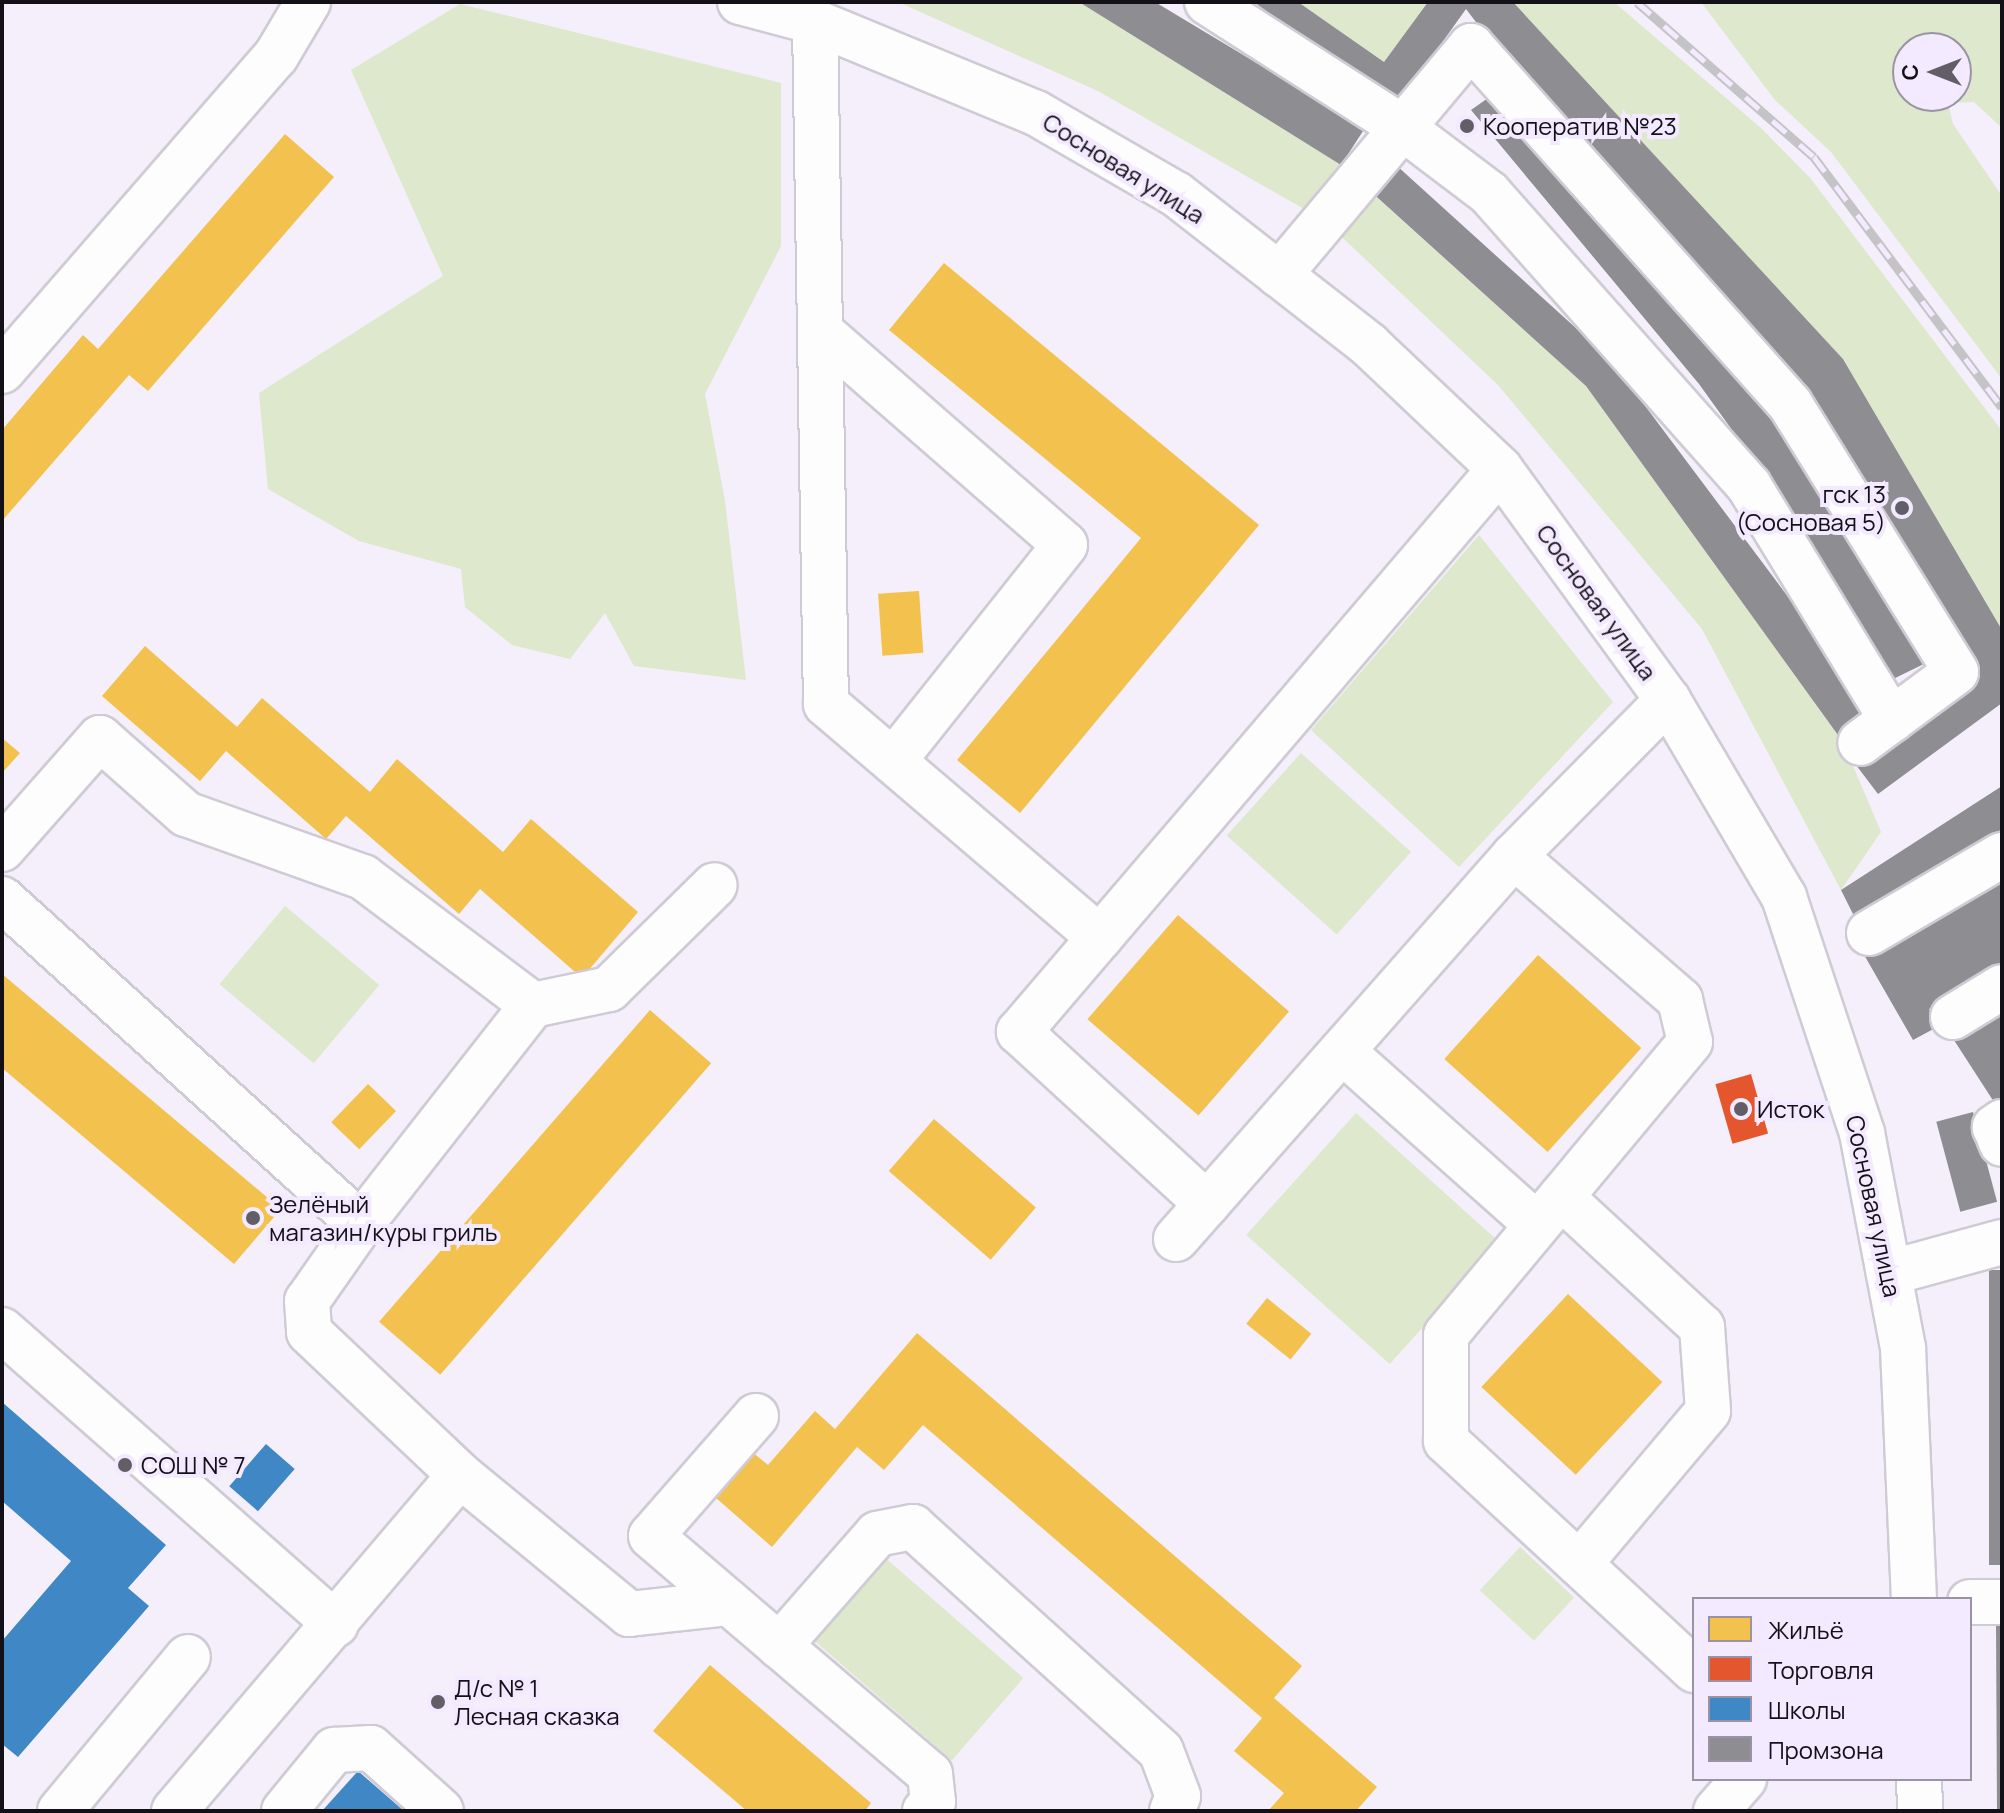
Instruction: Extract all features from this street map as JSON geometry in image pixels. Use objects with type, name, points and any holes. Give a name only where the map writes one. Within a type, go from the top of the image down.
[{"type":"street","points":[[2,371],[276,56],[308,2]]},
{"type":"street","name":"Сосновая улица","points":[[740,2],[815,22],[1036,113],[1176,194],[1369,345],[1500,469],[1668,700],[1784,897],[1862,1133],[1903,1348],[1914,1597]]},
{"type":"street","points":[[1207,2],[1403,128],[1489,193],[1749,486],[1876,732],[1956,672],[1790,404],[1471,46],[1403,128],[1279,275]]},
{"type":"street","points":[[815,22],[826,704],[1100,938]]},
{"type":"street","points":[[820,331],[1065,545],[893,761]]},
{"type":"street","points":[[1207,1204],[1019,1032],[1500,469]]},
{"type":"street","points":[[1176,1239],[1514,856],[1668,700]]},
{"type":"street","points":[[2,849],[100,738],[186,814],[363,877],[533,1005]]},
{"type":"street","points":[[1869,933],[2002,855]]},
{"type":"street","points":[[1514,856],[1680,1000],[1690,1042],[1446,1335],[1446,1441],[1692,1668]]},
{"type":"street","points":[[715,885],[609,989],[533,1005],[361,1224],[307,1301],[309,1332],[460,1475],[629,1614],[729,1603]]},
{"type":"street","points":[[2,899],[361,1224]]},
{"type":"street","points":[[1953,1017],[2002,987]]},
{"type":"street","points":[[1342,1051],[1702,1327],[1708,1411],[1579,1564]]},
{"type":"street","points":[[2002,1122],[1995,1127],[2002,1144]]},
{"type":"street","points":[[1889,1273],[2002,1242]]},
{"type":"street","points":[[2,1330],[336,1624]]},
{"type":"street","points":[[756,1416],[651,1536],[930,1774],[933,1802],[925,1811]]},
{"type":"street","points":[[174,1811],[460,1475]]},
{"type":"street","points":[[779,1646],[877,1534],[913,1527],[1161,1751],[1178,1796],[1172,1811]]},
{"type":"street","points":[[1972,1602],[2002,1602]]},
{"type":"street","points":[[60,1811],[188,1657]]},
{"type":"street","points":[[284,1811],[334,1750],[371,1748],[441,1811]]},
{"type":"street","points":[[1716,1811],[1742,1781]]},
{"type":"street","points":[[1919,1781],[1920,1811]]},
{"type":"green space","points":[[898,2],[1079,2],[1341,165],[1586,386],[1843,742],[1881,832],[1841,890],[1702,629],[1498,385],[1325,221],[1098,91]]},
{"type":"green space","points":[[1298,2],[1428,2],[1384,62]]},
{"type":"green space","points":[[1513,2],[1614,2],[1761,128],[1811,179],[2002,431],[2002,630],[1843,359]]},
{"type":"green space","points":[[1701,2],[2002,2],[2002,128],[1972,102],[1972,32],[1892,32],[1892,112],[1950,112],[1953,124],[2002,196],[2002,379],[1831,152],[1775,100]]},
{"type":"green space","points":[[460,4],[781,83],[781,246],[705,394],[725,501],[746,680],[634,666],[605,613],[570,659],[512,645],[465,607],[461,569],[359,541],[268,489],[259,393],[443,276],[351,70]]},
{"type":"green space","points":[[1479,535],[1613,702],[1459,867],[1311,730]]},
{"type":"green space","points":[[1301,753],[1411,852],[1337,935],[1227,835]]},
{"type":"green space","points":[[285,906],[379,985],[314,1063],[219,984]]},
{"type":"green space","points":[[1356,1113],[1499,1242],[1390,1364],[1246,1235]]},
{"type":"green space","points":[[1520,1547],[1574,1597],[1534,1641],[1480,1590]]},
{"type":"green space","points":[[883,1556],[1023,1678],[952,1760],[811,1638]]},
{"type":"building: Жильё","points":[[285,134],[334,177],[148,391],[129,375],[2,521],[2,430],[83,335],[98,349]]},
{"type":"building: Жильё","points":[[944,263],[1259,525],[1020,813],[957,760],[1141,538],[889,330]]},
{"type":"building: Жильё","points":[[919,591],[923,653],[882,656],[878,594]]},
{"type":"building: Жильё","points":[[145,646],[237,727],[262,698],[370,792],[397,759],[503,852],[531,819],[638,912],[582,978],[480,889],[459,914],[346,816],[326,839],[226,751],[200,781],[102,696]]},
{"type":"building: Жильё","points":[[2,738],[20,753],[2,773]]},
{"type":"building: Жильё","points":[[1178,915],[1289,1011],[1198,1116],[1087,1019]]},
{"type":"building: Жильё","points":[[1538,955],[1641,1048],[1548,1152],[1444,1059]]},
{"type":"building: Жильё","points":[[2,974],[281,1209],[234,1264],[2,1068]]},
{"type":"building: Жильё","points":[[650,1010],[711,1063],[440,1375],[379,1322]]},
{"type":"building: Жильё","points":[[368,1084],[396,1111],[359,1149],[331,1122]]},
{"type":"building: Жильё","points":[[934,1119],[1036,1208],[991,1260],[889,1171]]},
{"type":"building: Жильё","points":[[1568,1294],[1662,1382],[1576,1475],[1481,1387]]},
{"type":"building: Жильё","points":[[1267,1298],[1311,1334],[1291,1360],[1246,1324]]},
{"type":"building: Жильё","points":[[917,1333],[1302,1666],[1274,1698],[1377,1787],[1356,1811],[1268,1811],[1284,1793],[1234,1751],[1262,1718],[923,1425],[884,1470],[857,1447],[772,1547],[707,1490],[745,1446],[768,1465],[815,1411],[835,1429]]},
{"type":"building: Жильё","points":[[710,1665],[871,1803],[865,1811],[747,1811],[653,1731]]},
{"type":"building: Торговля","name":"Исток","points":[[1751,1074],[1768,1134],[1733,1144],[1715,1084]]},
{"type":"building: Школы","points":[[2,1402],[166,1545],[128,1588],[149,1606],[18,1757],[2,1744],[2,1641],[71,1561],[2,1501]]},
{"type":"building: Школы","points":[[266,1444],[295,1469],[258,1511],[229,1486]]},
{"type":"building: Школы","points":[[358,1771],[404,1811],[322,1811]]},
{"type":"building: Промзона","points":[[1079,2],[1155,2],[1365,128],[1341,165]]},
{"type":"building: Промзона","name":"гск 13 (Сосновая 5)","points":[[1254,2],[1298,2],[1384,62],[1428,2],[1513,2],[1843,359],[2002,630],[2002,703],[1878,794],[1856,765],[1975,676],[1466,9],[1396,107]]},
{"type":"building: Промзона","points":[[1498,91],[1817,474],[1932,660],[1887,682],[1781,498],[1699,384],[1471,110]]},
{"type":"building: Промзона","points":[[1396,165],[1610,359],[1881,721],[1843,742],[1586,386],[1368,189]]},
{"type":"building: Промзона","points":[[2002,786],[2002,829],[1856,920],[1841,890]]},
{"type":"building: Промзона","points":[[2002,874],[2002,967],[1929,1009],[1939,1026],[1913,1040],[1863,953]]},
{"type":"building: Промзона","points":[[2002,1006],[2002,1097],[1994,1102],[1952,1037]]},
{"type":"building: Промзона","points":[[1973,1112],[1997,1202],[1960,1212],[1936,1122]]},
{"type":"building: Промзона","points":[[1989,1270],[2002,1270],[2002,1565],[1989,1565]]},
{"type":"building: Промзона","points":[[1996,1617],[2002,1617],[2002,1811],[1997,1811]]},
{"type":"railway","points":[[1637,2],[1814,157],[2002,407]]},
{"type":"place","name":"Кооператив №23","points":[[1467,126]]},
{"type":"place","name":"гск 13 (Сосновая 5)","points":[[1902,508]]},
{"type":"place","name":"Исток","points":[[1741,1109]]},
{"type":"place","name":"Зелёный магазин/куры гриль","points":[[253,1218]]},
{"type":"place","name":"СОШ № 7","points":[[125,1465]]},
{"type":"place","name":"Д/с № 1 Лесная сказка","points":[[438,1702]]}]
